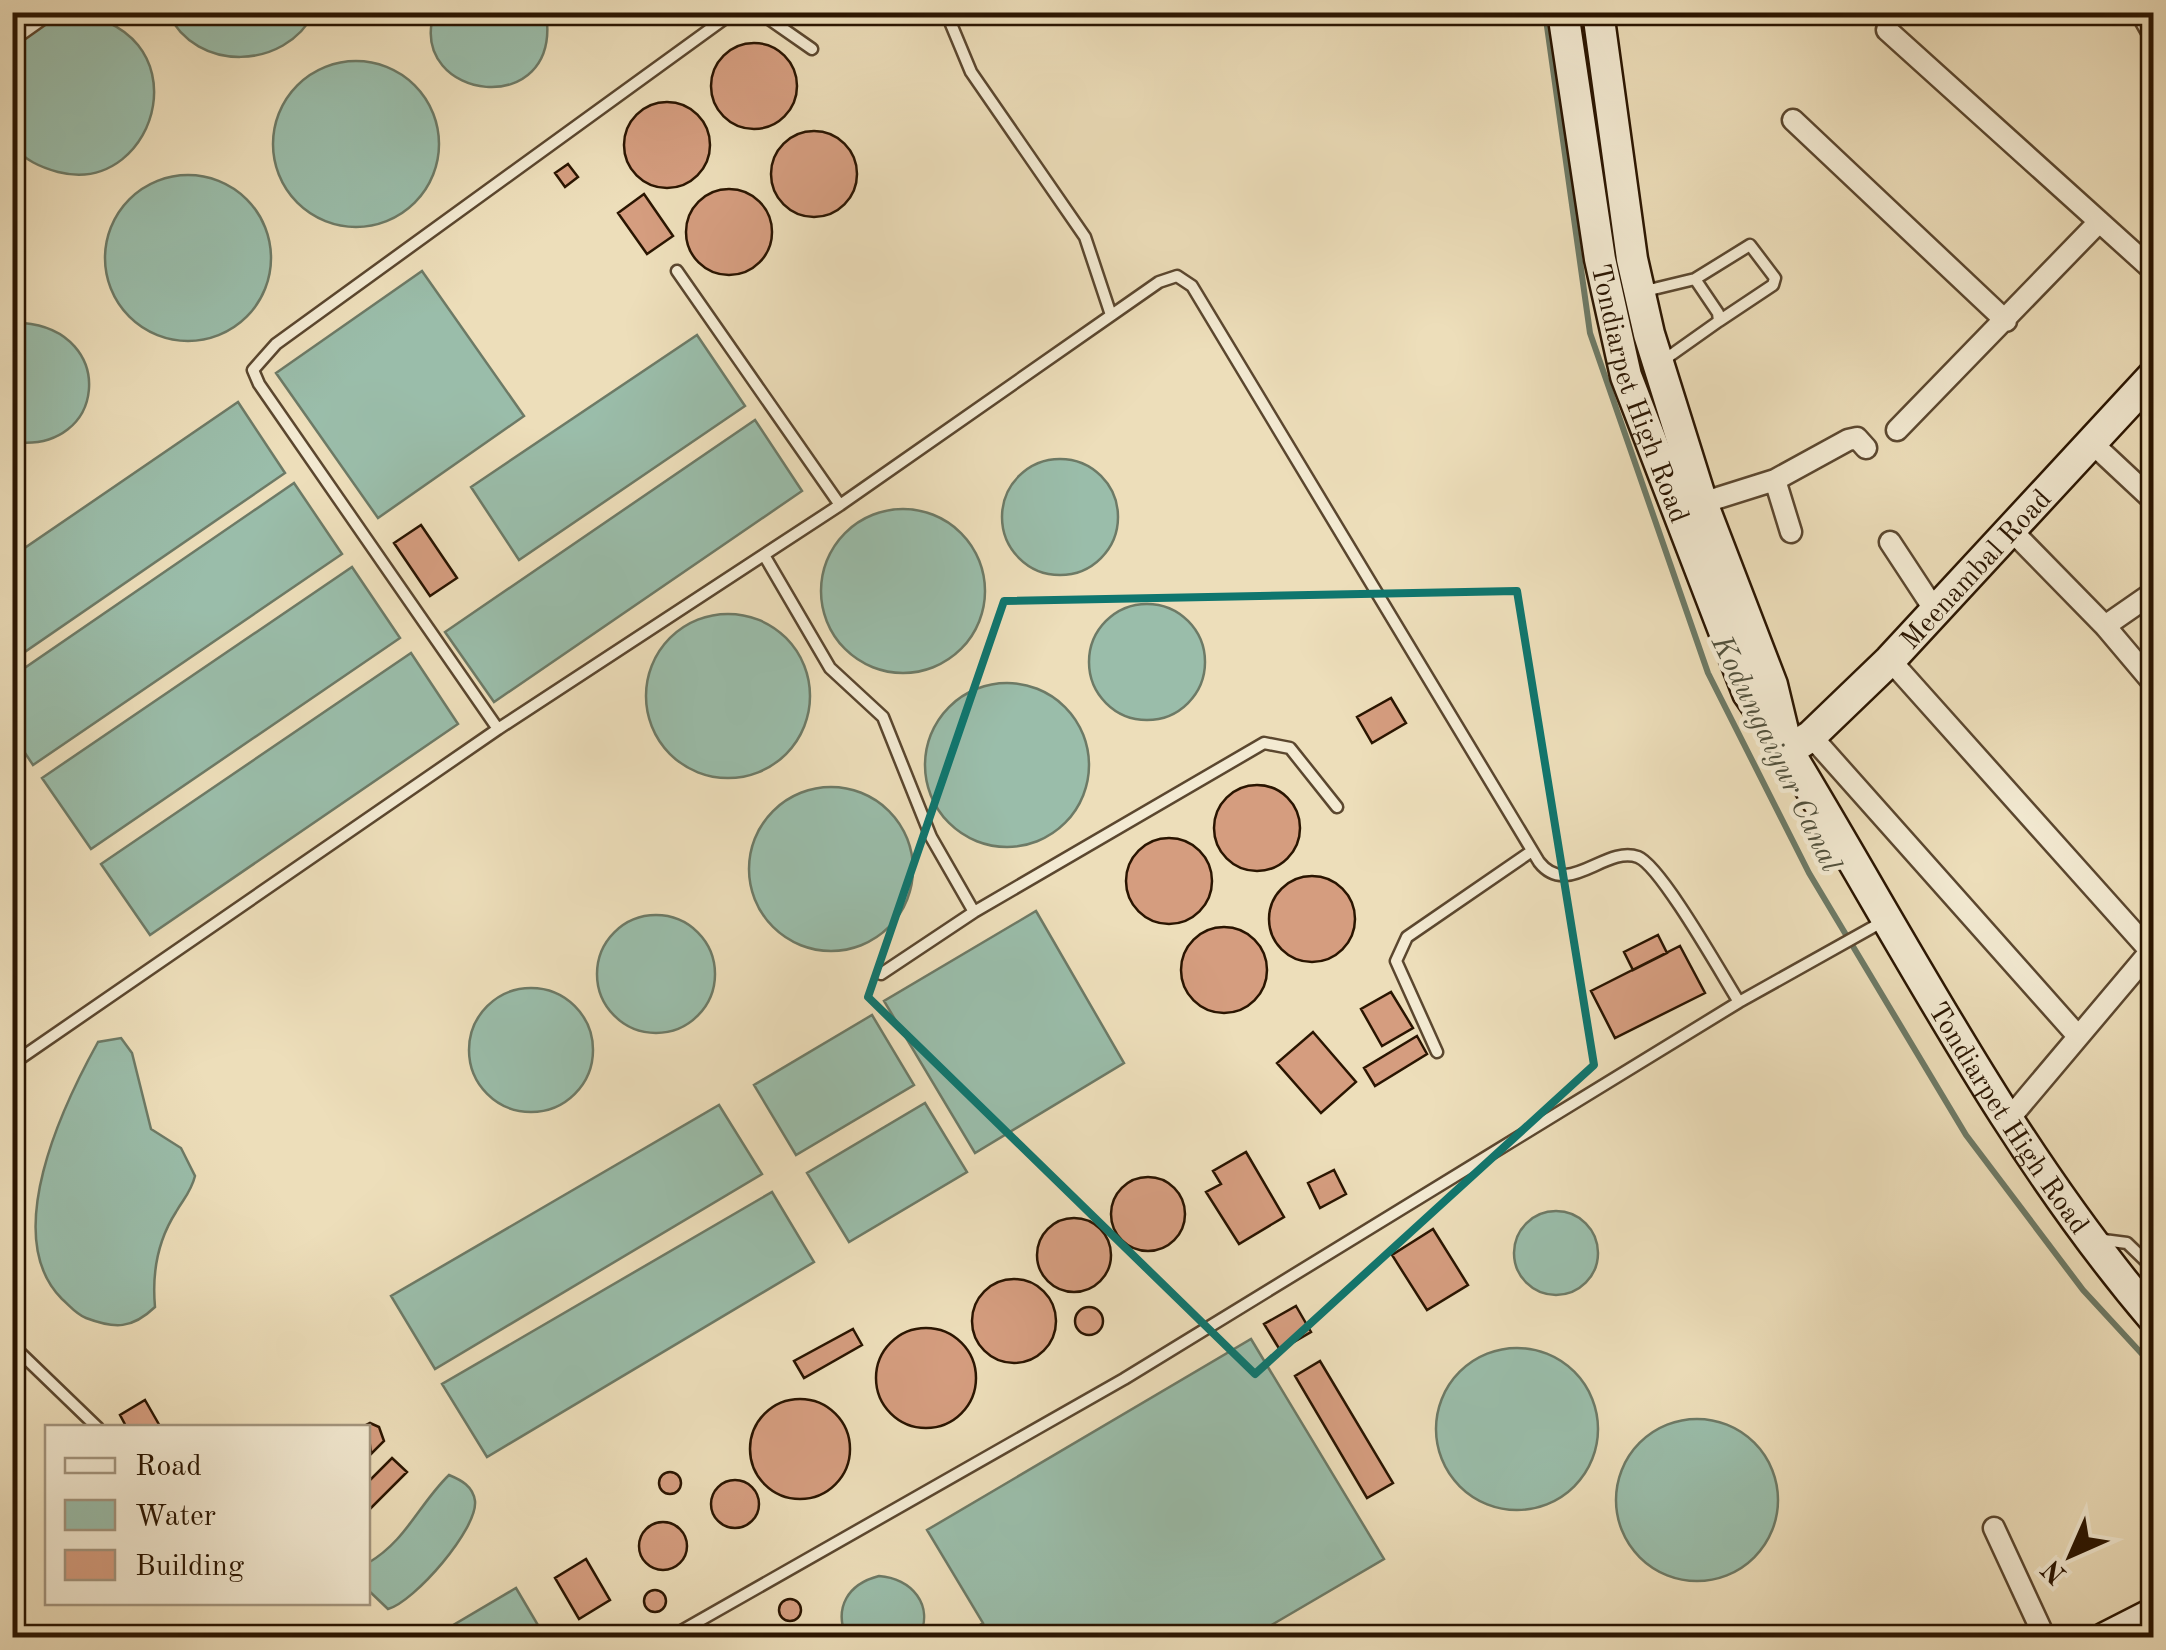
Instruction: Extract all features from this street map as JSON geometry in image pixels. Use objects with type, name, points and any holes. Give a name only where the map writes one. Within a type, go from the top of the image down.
[{"type":"main road","name":"Tondiarpet High Road","points":[[1563,12],[1602,275],[1626,376],[1748,692],[1800,744]]},
{"type":"main road","name":"Tondiarpet High Road","points":[[1598,12],[1640,292],[1702,503],[1772,685],[1889,918],[2009,1119],[2090,1240],[2151,1309]]},
{"type":"main road","name":"Meenambal Road","points":[[1800,744],[1890,660],[2154,375]]},
{"type":"main road","points":[[2104,1638],[2154,1613]]},
{"type":"street","points":[[2141,12],[2154,35]]},
{"type":"street","points":[[1886,30],[2154,271]]},
{"type":"street","points":[[1794,120],[2006,321]]},
{"type":"street","points":[[1897,430],[2098,224]]},
{"type":"street","points":[[1702,503],[1775,480],[1848,440],[1856,438],[1866,448]]},
{"type":"street","points":[[2092,442],[2154,501]]},
{"type":"street","points":[[1775,480],[1791,532]]},
{"type":"street","points":[[2012,531],[2154,684]]},
{"type":"street","points":[[1890,542],[1934,610]]},
{"type":"street","points":[[2104,626],[2154,592]]},
{"type":"street","points":[[1890,660],[2152,951],[2076,1035],[2009,1119]]},
{"type":"street","points":[[1800,744],[2076,1035]]},
{"type":"street","points":[[1994,1528],[2045,1638]]},
{"type":"lane","points":[[12,41],[53,12]]},
{"type":"lane","points":[[498,729],[253,370],[276,344],[730,14],[740,12]]},
{"type":"lane","points":[[759,12],[812,49]]},
{"type":"lane","points":[[946,12],[971,72],[1084,237],[1111,315]]},
{"type":"lane","points":[[1640,292],[1695,279],[1750,245],[1775,278],[1773,285],[1659,364]]},
{"type":"lane","points":[[677,272],[840,504]]},
{"type":"lane","points":[[12,1064],[498,729],[764,555],[1172,277],[1192,286],[1544,868],[1556,875],[1627,856],[1644,860],[1662,881],[1739,1002]]},
{"type":"lane","points":[[1695,279],[1718,313],[1718,321]]},
{"type":"lane","points":[[764,555],[830,668],[883,717],[931,836],[974,912]]},
{"type":"lane","points":[[882,974],[974,912],[1264,743],[1290,748],[1337,806]]},
{"type":"lane","points":[[1437,1052],[1396,953],[1407,937],[1532,851]]},
{"type":"lane","points":[[669,1638],[1124,1379],[1739,1002],[1889,918]]},
{"type":"lane","points":[[2090,1240],[2127,1244],[2154,1269]]},
{"type":"lane","points":[[12,1345],[95,1425]]},
{"type":"highlighted area","points":[[1517,591],[1594,1065],[1255,1374],[868,997],[1004,601]]},
{"type":"water","points":[[65,13],[110,23],[138,45],[152,74],[153,106],[142,135],[122,159],[93,173],[45,168],[27,159],[13,145],[12,41],[41,19]]},
{"type":"water","points":[[168,13],[314,13],[301,32],[283,45],[241,57],[199,46],[181,33]]},
{"type":"water","points":[[434,13],[546,13],[545,48],[532,71],[511,84],[486,87],[462,80],[442,65],[432,43]]},
{"type":"water","points":[[356,61],[388,67],[415,85],[433,112],[439,144],[433,176],[415,203],[388,221],[356,227],[324,221],[297,203],[279,176],[273,144],[279,112],[297,85],[324,67]]},
{"type":"water","points":[[188,175],[220,181],[247,199],[265,226],[271,258],[265,290],[247,317],[220,335],[188,341],[156,335],[129,317],[111,290],[105,258],[111,226],[129,199],[156,181]]},
{"type":"water","points":[[422,271],[524,416],[378,518],[276,373]]},
{"type":"water","points":[[23,323],[54,331],[75,347],[86,367],[89,390],[83,412],[68,430],[44,441],[13,442],[13,326]]},
{"type":"water","points":[[697,335],[745,406],[519,560],[471,487]]},
{"type":"water","points":[[238,402],[285,473],[13,660],[13,556]]},
{"type":"water","points":[[755,420],[802,491],[494,702],[445,632]]},
{"type":"water","points":[[1060,459],[1082,463],[1101,476],[1114,495],[1118,517],[1114,539],[1101,558],[1082,571],[1060,575],[1038,571],[1019,558],[1006,539],[1002,517],[1006,495],[1019,476],[1038,463]]},
{"type":"water","points":[[294,483],[342,554],[33,765],[13,735],[13,676]]},
{"type":"water","points":[[903,509],[934,515],[961,533],[979,560],[985,591],[979,622],[961,649],[934,667],[903,673],[872,667],[845,649],[827,622],[821,591],[827,560],[845,533],[872,515]]},
{"type":"water","points":[[352,567],[400,638],[91,849],[42,778]]},
{"type":"water","points":[[1147,604],[1169,608],[1188,621],[1201,640],[1205,662],[1201,684],[1188,703],[1169,716],[1147,720],[1125,716],[1106,703],[1093,684],[1089,662],[1093,640],[1106,621],[1125,608]]},
{"type":"water","points":[[728,614],[759,621],[786,638],[803,665],[810,696],[803,727],[786,754],[759,771],[728,778],[697,771],[670,754],[653,727],[646,696],[653,665],[670,638],[697,621]]},
{"type":"water","points":[[411,653],[458,724],[150,935],[101,864]]},
{"type":"water","points":[[1007,683],[1038,689],[1065,707],[1083,734],[1089,765],[1083,796],[1065,823],[1038,841],[1007,847],[976,841],[949,823],[931,796],[925,765],[931,734],[949,707],[976,689]]},
{"type":"water","points":[[831,787],[862,793],[889,811],[907,838],[913,869],[907,900],[889,927],[862,945],[831,951],[800,945],[773,927],[755,900],[749,869],[755,838],[773,811],[800,793]]},
{"type":"water","points":[[1036,911],[1124,1063],[975,1153],[884,1001]]},
{"type":"water","points":[[656,915],[679,919],[698,932],[711,951],[715,974],[711,997],[698,1016],[679,1029],[656,1033],[633,1029],[614,1016],[601,997],[597,974],[601,951],[614,932],[633,919]]},
{"type":"water","points":[[531,988],[555,992],[575,1006],[589,1026],[593,1050],[589,1074],[575,1094],[555,1108],[531,1112],[507,1108],[487,1094],[473,1074],[469,1050],[473,1026],[487,1006],[507,992]]},
{"type":"water","points":[[872,1015],[914,1085],[796,1155],[754,1085]]},
{"type":"water","points":[[121,1038],[132,1053],[151,1129],[181,1148],[195,1176],[161,1246],[154,1282],[155,1307],[139,1320],[115,1325],[82,1316],[62,1299],[44,1273],[36,1242],[43,1172],[68,1101],[98,1042]]},
{"type":"water","points":[[925,1103],[967,1172],[849,1242],[807,1173]]},
{"type":"water","points":[[719,1105],[762,1174],[435,1369],[391,1296]]},
{"type":"water","points":[[772,1192],[814,1262],[487,1457],[442,1384]]},
{"type":"water","points":[[1548,1211],[1564,1211],[1580,1218],[1591,1229],[1598,1253],[1595,1269],[1586,1283],[1564,1295],[1548,1295],[1532,1288],[1521,1277],[1514,1261],[1514,1245],[1521,1229],[1532,1218]]},
{"type":"water","points":[[1251,1339],[1384,1559],[1251,1637],[973,1637],[969,1632],[983,1623],[927,1530]]},
{"type":"water","points":[[1517,1348],[1548,1354],[1575,1371],[1592,1398],[1598,1429],[1592,1460],[1575,1487],[1548,1504],[1517,1510],[1486,1504],[1459,1487],[1442,1460],[1436,1429],[1442,1398],[1459,1371],[1486,1354]]},
{"type":"water","points":[[1697,1419],[1728,1425],[1755,1442],[1772,1469],[1778,1500],[1772,1531],[1755,1558],[1728,1575],[1697,1581],[1666,1575],[1639,1558],[1622,1531],[1616,1500],[1622,1469],[1639,1442],[1666,1425]]},
{"type":"water","points":[[449,1475],[466,1484],[474,1496],[473,1513],[456,1546],[428,1579],[388,1609],[370,1592],[370,1562],[402,1533]]},
{"type":"water","points":[[879,1576],[901,1582],[917,1595],[924,1614],[919,1637],[846,1637],[842,1616],[846,1598],[859,1585]]},
{"type":"water","points":[[516,1588],[545,1637],[433,1637]]},
{"type":"building","points":[[746,43],[762,43],[785,55],[794,69],[794,103],[785,117],[762,129],[746,129],[730,122],[718,110],[711,94],[711,78],[718,62],[730,50]]},
{"type":"building","points":[[659,102],[675,102],[698,114],[707,128],[707,162],[698,176],[675,188],[659,188],[643,181],[631,169],[624,153],[624,137],[631,121],[643,109]]},
{"type":"building","points":[[806,131],[822,131],[845,143],[854,157],[854,191],[845,205],[822,217],[806,217],[790,210],[778,198],[771,182],[771,166],[778,150],[790,138]]},
{"type":"building","points":[[568,164],[578,177],[565,187],[555,173]]},
{"type":"building","points":[[721,189],[737,189],[760,201],[769,215],[769,249],[760,263],[737,275],[721,275],[705,268],[693,256],[686,240],[686,224],[693,208],[705,196]]},
{"type":"building","points":[[644,194],[673,236],[647,254],[618,213]]},
{"type":"building","points":[[421,525],[457,578],[430,596],[394,543]]},
{"type":"building","points":[[1391,698],[1406,723],[1372,743],[1357,717]]},
{"type":"building","points":[[1249,785],[1265,785],[1288,797],[1297,811],[1297,845],[1288,859],[1265,871],[1249,871],[1233,864],[1221,852],[1214,836],[1214,820],[1221,804],[1233,792]]},
{"type":"building","points":[[1161,838],[1177,838],[1200,850],[1209,864],[1209,898],[1200,912],[1177,924],[1161,924],[1145,917],[1133,905],[1126,889],[1126,873],[1133,857],[1145,845]]},
{"type":"building","points":[[1304,876],[1320,876],[1343,888],[1352,902],[1352,936],[1343,950],[1320,962],[1304,962],[1288,955],[1276,943],[1269,927],[1269,911],[1276,895],[1288,883]]},
{"type":"building","points":[[1216,927],[1232,927],[1255,939],[1264,953],[1264,987],[1255,1001],[1232,1013],[1216,1013],[1200,1006],[1188,994],[1181,978],[1181,962],[1188,946],[1200,934]]},
{"type":"building","points":[[1658,935],[1667,953],[1633,970],[1624,952]]},
{"type":"building","points":[[1680,946],[1705,993],[1615,1038],[1591,991]]},
{"type":"building","points":[[1391,992],[1413,1028],[1382,1046],[1361,1009]]},
{"type":"building","points":[[1313,1032],[1356,1082],[1321,1113],[1277,1063]]},
{"type":"building","points":[[1417,1036],[1427,1054],[1375,1086],[1364,1068]]},
{"type":"building","points":[[1246,1152],[1284,1217],[1239,1244],[1206,1192],[1221,1184],[1213,1171]]},
{"type":"building","points":[[1334,1170],[1346,1194],[1320,1208],[1308,1183]]},
{"type":"building","points":[[1148,1177],[1162,1179],[1174,1188],[1183,1200],[1183,1228],[1174,1240],[1162,1249],[1148,1251],[1134,1249],[1122,1240],[1113,1228],[1111,1214],[1113,1200],[1122,1188],[1134,1179]]},
{"type":"building","points":[[1074,1218],[1100,1229],[1111,1255],[1100,1281],[1074,1292],[1048,1281],[1037,1255],[1048,1229]]},
{"type":"building","points":[[1433,1229],[1468,1285],[1427,1310],[1392,1255]]},
{"type":"building","points":[[1014,1279],[1030,1282],[1044,1291],[1053,1305],[1053,1337],[1044,1351],[1030,1360],[1014,1363],[998,1360],[984,1351],[975,1337],[972,1321],[975,1305],[984,1291],[998,1282]]},
{"type":"building","points":[[1296,1306],[1311,1332],[1280,1350],[1264,1324]]},
{"type":"building","points":[[1089,1307],[1099,1311],[1103,1321],[1099,1331],[1089,1335],[1079,1331],[1075,1321],[1079,1311]]},
{"type":"building","points":[[926,1328],[954,1336],[968,1350],[976,1378],[968,1406],[954,1420],[926,1428],[898,1420],[884,1406],[876,1378],[884,1350],[898,1336]]},
{"type":"building","points":[[853,1329],[862,1345],[804,1378],[794,1361]]},
{"type":"building","points":[[1320,1361],[1393,1483],[1367,1498],[1295,1376]]},
{"type":"building","points":[[800,1399],[819,1403],[835,1414],[846,1430],[850,1449],[846,1468],[835,1484],[819,1495],[800,1499],[781,1495],[765,1484],[754,1468],[750,1449],[754,1430],[765,1414],[781,1403]]},
{"type":"building","points":[[145,1400],[159,1425],[125,1425],[120,1415]]},
{"type":"building","points":[[370,1423],[379,1427],[384,1441],[371,1454],[370,1425],[366,1425]]},
{"type":"building","points":[[392,1458],[407,1472],[370,1509],[370,1480]]},
{"type":"building","points":[[670,1472],[678,1475],[678,1491],[670,1494],[662,1491],[659,1483],[662,1475]]},
{"type":"building","points":[[735,1480],[752,1487],[759,1504],[752,1521],[735,1528],[718,1521],[711,1504],[718,1487]]},
{"type":"building","points":[[663,1522],[680,1529],[687,1546],[680,1563],[663,1570],[646,1563],[639,1546],[646,1529]]},
{"type":"building","points":[[586,1559],[610,1600],[579,1619],[555,1578]]},
{"type":"building","points":[[655,1590],[663,1593],[663,1609],[655,1612],[647,1609],[644,1601],[647,1593]]},
{"type":"building","points":[[790,1599],[798,1602],[798,1618],[790,1621],[782,1618],[779,1610],[782,1602]]},
{"type":"waterway","name":"Kodungaiyur Canal","points":[[1545,12],[1590,333],[1708,673],[1809,873],[1966,1135],[2083,1290],[2154,1367]]}]
